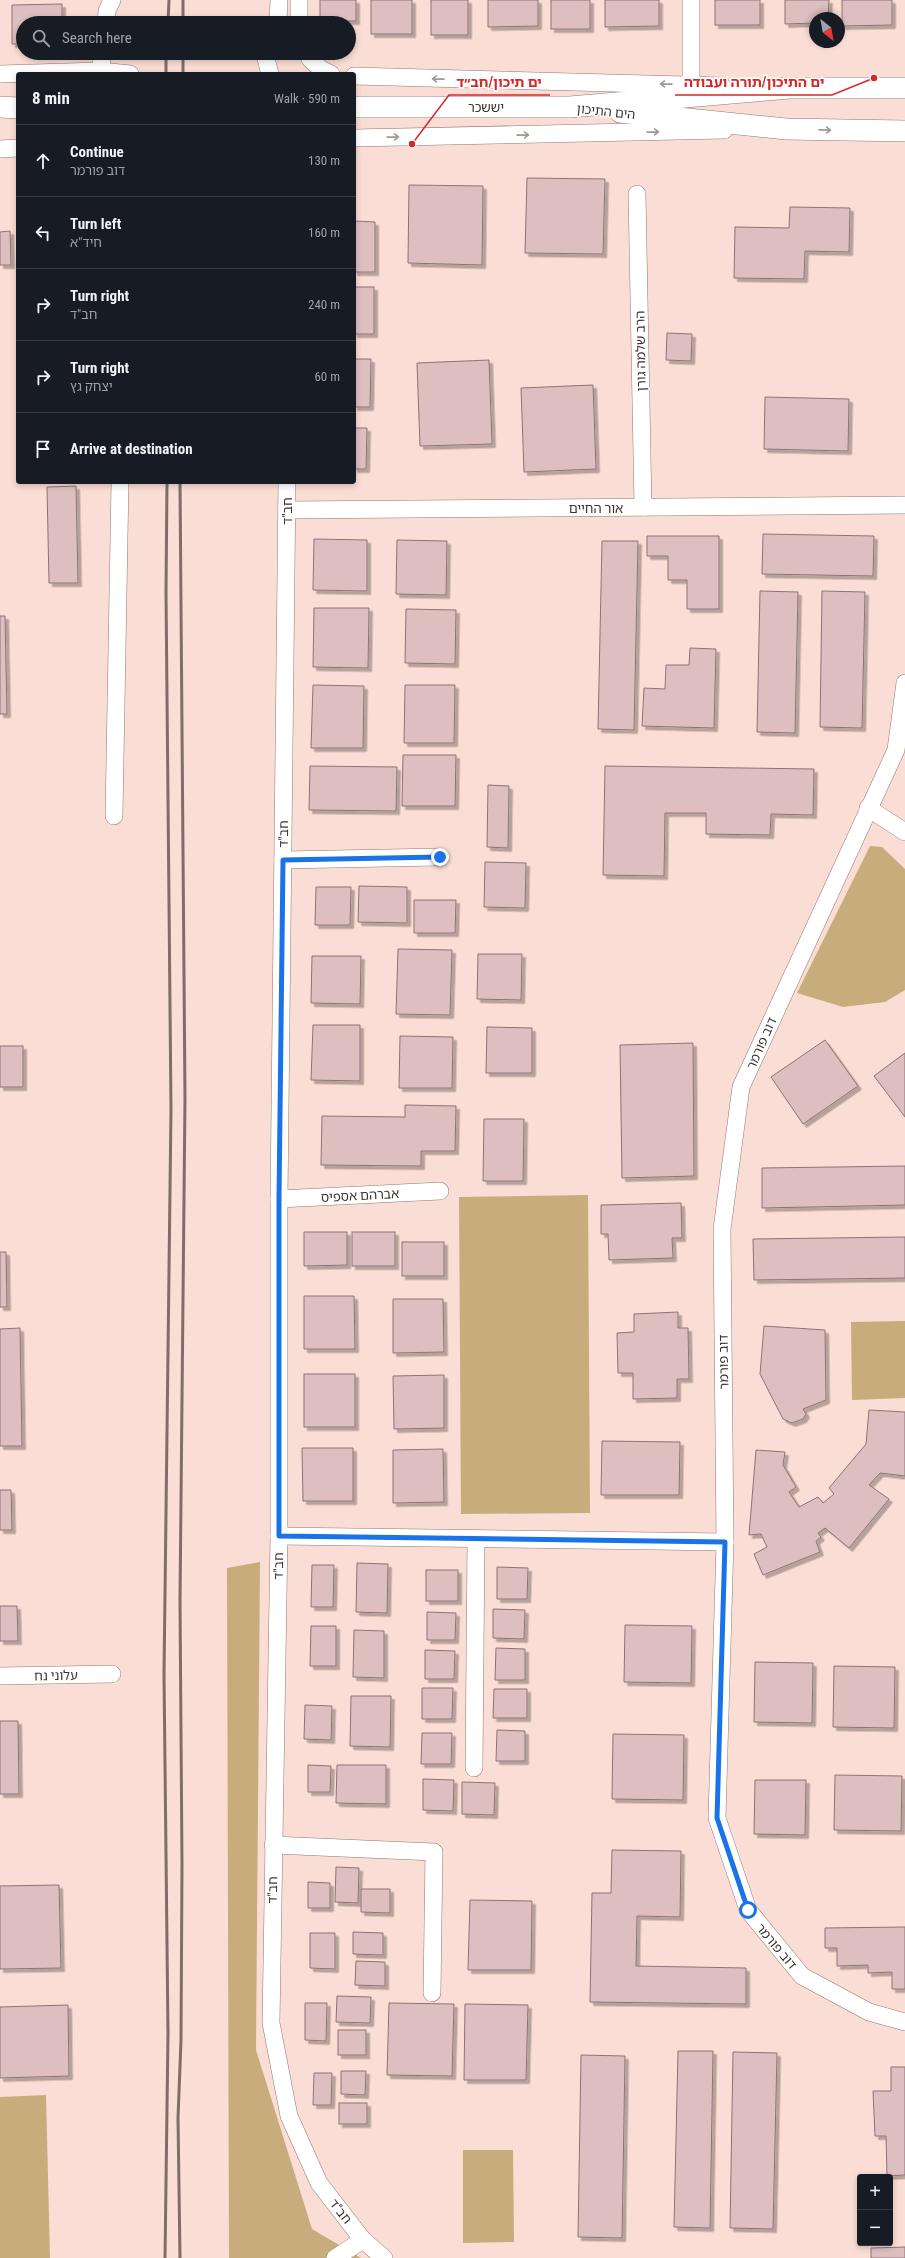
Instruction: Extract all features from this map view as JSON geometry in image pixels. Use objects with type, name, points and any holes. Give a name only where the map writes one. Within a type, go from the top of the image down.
[{"type":"street","points":[[107,16],[107,11],[112,0]]},
{"type":"street","points":[[278,16],[279,0]]},
{"type":"street","points":[[299,0],[299,16]]},
{"type":"street","points":[[691,0],[691,85]]},
{"type":"street","points":[[100,71],[102,60]]},
{"type":"street","points":[[266,60],[269,72]]},
{"type":"street","points":[[309,62],[327,72]]},
{"type":"street","points":[[67,72],[110,72]]},
{"type":"street","points":[[0,74],[16,74]]},
{"type":"street","points":[[356,76],[788,88]]},
{"type":"street","name":"הים התיכון","points":[[570,107],[788,88],[902,88]]},
{"type":"street","name":"יששכר","points":[[356,107],[570,107]]},
{"type":"street","name":"הים התיכון","points":[[570,107],[786,129],[904,131]]},
{"type":"street","points":[[356,138],[786,129]]},
{"type":"street","points":[[0,149],[16,148]]},
{"type":"street","name":"הרב שלמה גורן","points":[[637,194],[643,507]]},
{"type":"street","points":[[114,816],[120,484]]},
{"type":"street","name":"חב\"ד","points":[[287,484],[279,1199],[279,1536],[271,2022],[289,2116],[319,2183],[364,2240],[384,2258]]},
{"type":"street","name":"אור החיים","points":[[287,510],[905,506]]},
{"type":"street","name":"דוב פורמר","points":[[905,683],[896,750],[868,808],[741,1088],[722,1229],[725,1542],[717,1818],[748,1910],[802,1976],[869,2012],[905,2022]]},
{"type":"street","points":[[868,808],[905,832]]},
{"type":"street","points":[[283,860],[440,857]]},
{"type":"street","name":"אברהם אספיס","points":[[279,1199],[440,1191]]},
{"type":"street","points":[[279,1536],[725,1542]]},
{"type":"street","points":[[474,1768],[476,1539]]},
{"type":"street","name":"עלוני נח","points":[[0,1676],[112,1674]]},
{"type":"street","points":[[273,1845],[434,1852],[432,1993]]},
{"type":"street","points":[[335,2258],[364,2240]]},
{"type":"shaded area","points":[[870,846],[882,847],[905,869],[905,990],[885,1002],[843,1007],[797,993]]},
{"type":"shaded area","points":[[588,1195],[590,1513],[461,1514],[459,1197]]},
{"type":"shaded area","points":[[905,1321],[905,1398],[852,1400],[851,1322]]},
{"type":"shaded area","points":[[260,1562],[256,2050],[312,2229],[361,2258],[229,2258],[227,1568]]},
{"type":"shaded area","points":[[46,2095],[50,2258],[0,2258],[0,2097]]},
{"type":"shaded area","points":[[463,2150],[513,2150],[514,2242],[463,2243]]},
{"type":"building","points":[[320,0],[356,0],[356,16],[320,16]]},
{"type":"building","points":[[371,0],[412,0],[412,34],[371,34]]},
{"type":"building","points":[[431,0],[468,0],[468,35],[431,35]]},
{"type":"building","points":[[488,0],[538,0],[538,26],[488,27]]},
{"type":"building","points":[[551,0],[590,0],[590,29],[551,29]]},
{"type":"building","points":[[605,0],[659,0],[659,26],[605,27]]},
{"type":"building","points":[[715,0],[760,0],[760,25],[715,25]]},
{"type":"building","points":[[785,0],[829,0],[828,12],[809,12],[809,23],[785,24]]},
{"type":"building","points":[[842,0],[892,0],[892,25],[845,26],[845,12],[842,12]]},
{"type":"building","points":[[62,4],[62,16],[16,16],[16,44],[12,44],[12,5]]},
{"type":"building","points":[[527,178],[605,179],[603,254],[525,253]]},
{"type":"building","points":[[409,185],[483,186],[482,265],[408,263]]},
{"type":"building","points":[[790,207],[850,208],[849,252],[805,251],[804,279],[734,278],[735,227],[789,228]]},
{"type":"building","points":[[356,221],[375,222],[375,272],[356,272]]},
{"type":"building","points":[[10,231],[11,265],[0,265],[0,232]]},
{"type":"building","points":[[356,287],[374,287],[374,334],[356,334]]},
{"type":"building","points":[[667,333],[692,334],[691,361],[666,360]]},
{"type":"building","points":[[356,359],[371,359],[370,407],[356,407]]},
{"type":"building","points":[[489,360],[492,444],[420,446],[417,363]]},
{"type":"building","points":[[593,385],[596,469],[524,472],[521,388]]},
{"type":"building","points":[[765,397],[849,399],[848,451],[764,449]]},
{"type":"building","points":[[356,428],[367,428],[366,469],[356,469]]},
{"type":"building","points":[[76,486],[78,583],[49,583],[47,487]]},
{"type":"building","points":[[763,534],[874,536],[873,576],[762,574]]},
{"type":"building","points":[[647,536],[719,536],[719,609],[687,609],[687,580],[668,580],[668,556],[647,556]]},
{"type":"building","points":[[314,539],[367,540],[367,591],[313,590]]},
{"type":"building","points":[[397,540],[447,541],[446,595],[396,594]]},
{"type":"building","points":[[602,541],[638,541],[634,730],[598,729]]},
{"type":"building","points":[[760,591],[798,592],[795,733],[757,732]]},
{"type":"building","points":[[822,591],[865,592],[862,728],[820,727]]},
{"type":"building","points":[[314,608],[369,608],[368,668],[313,667]]},
{"type":"building","points":[[406,609],[456,610],[455,664],[405,663]]},
{"type":"building","points":[[0,616],[5,616],[7,714],[0,714]]},
{"type":"building","points":[[690,648],[716,649],[714,728],[642,726],[644,688],[665,689],[666,665],[689,665]]},
{"type":"building","points":[[313,685],[364,686],[363,748],[311,748]]},
{"type":"building","points":[[405,685],[455,685],[454,743],[404,743]]},
{"type":"building","points":[[403,755],[456,755],[455,806],[402,806]]},
{"type":"building","points":[[310,766],[397,767],[396,811],[309,810]]},
{"type":"building","points":[[605,766],[814,769],[813,815],[771,814],[770,835],[706,834],[706,813],[665,813],[664,876],[603,875]]},
{"type":"building","points":[[488,785],[509,786],[508,848],[487,847]]},
{"type":"building","points":[[485,862],[526,863],[525,908],[484,907]]},
{"type":"building","points":[[359,886],[407,887],[407,923],[358,922]]},
{"type":"building","points":[[316,887],[351,887],[350,925],[315,925]]},
{"type":"building","points":[[414,900],[456,900],[455,933],[414,933]]},
{"type":"building","points":[[398,949],[452,950],[450,1015],[396,1014]]},
{"type":"building","points":[[478,954],[522,954],[521,1000],[477,999]]},
{"type":"building","points":[[312,956],[361,956],[360,1004],[311,1003]]},
{"type":"building","points":[[313,1025],[360,1025],[360,1081],[311,1080]]},
{"type":"building","points":[[487,1027],[532,1028],[532,1073],[486,1073]]},
{"type":"building","points":[[400,1036],[453,1037],[452,1088],[399,1088]]},
{"type":"building","points":[[825,1040],[858,1086],[803,1124],[771,1077]]},
{"type":"building","points":[[693,1043],[694,1176],[622,1178],[620,1045]]},
{"type":"building","points":[[0,1046],[23,1046],[23,1087],[0,1087]]},
{"type":"building","points":[[905,1053],[905,1117],[874,1076]]},
{"type":"building","points":[[405,1105],[456,1106],[455,1151],[421,1151],[421,1166],[321,1165],[322,1116],[405,1117]]},
{"type":"building","points":[[484,1119],[524,1119],[523,1181],[483,1181]]},
{"type":"building","points":[[905,1166],[905,1205],[762,1208],[762,1168]]},
{"type":"building","points":[[681,1203],[682,1238],[672,1238],[673,1258],[609,1260],[608,1234],[601,1234],[601,1205]]},
{"type":"building","points":[[304,1232],[347,1232],[347,1265],[304,1266]]},
{"type":"building","points":[[352,1232],[395,1232],[395,1266],[352,1266]]},
{"type":"building","points":[[905,1237],[905,1278],[754,1280],[753,1239]]},
{"type":"building","points":[[402,1242],[444,1242],[444,1276],[402,1276]]},
{"type":"building","points":[[0,1252],[6,1252],[7,1307],[0,1307]]},
{"type":"building","points":[[304,1296],[354,1296],[355,1349],[304,1349]]},
{"type":"building","points":[[393,1299],[443,1299],[444,1352],[393,1353]]},
{"type":"building","points":[[678,1312],[678,1328],[688,1328],[689,1379],[677,1379],[677,1398],[633,1399],[633,1373],[618,1373],[617,1333],[634,1332],[634,1314]]},
{"type":"building","points":[[764,1326],[825,1330],[826,1400],[803,1409],[806,1414],[803,1419],[792,1423],[783,1419],[760,1374]]},
{"type":"building","points":[[20,1328],[22,1446],[0,1446],[0,1329]]},
{"type":"building","points":[[304,1374],[355,1374],[355,1427],[304,1427]]},
{"type":"building","points":[[444,1375],[444,1428],[394,1429],[393,1376]]},
{"type":"building","points":[[869,1410],[905,1412],[905,1476],[880,1473],[869,1485],[889,1499],[849,1548],[825,1528],[818,1533],[821,1537],[816,1541],[820,1552],[763,1575],[754,1554],[767,1547],[761,1534],[749,1535],[756,1450],[785,1452],[783,1465],[796,1487],[789,1492],[799,1507],[818,1497],[823,1503],[834,1494],[829,1488],[866,1444]]},
{"type":"building","points":[[602,1441],[680,1442],[679,1495],[601,1495]]},
{"type":"building","points":[[302,1448],[353,1448],[353,1501],[303,1501]]},
{"type":"building","points":[[443,1449],[444,1502],[393,1503],[393,1450]]},
{"type":"building","points":[[0,1490],[11,1490],[12,1530],[0,1530]]},
{"type":"building","points":[[357,1563],[388,1564],[387,1613],[356,1612]]},
{"type":"building","points":[[312,1565],[334,1565],[333,1607],[311,1607]]},
{"type":"building","points":[[497,1567],[528,1568],[527,1599],[497,1599]]},
{"type":"building","points":[[426,1570],[458,1570],[458,1601],[426,1601]]},
{"type":"building","points":[[0,1606],[17,1606],[18,1641],[0,1641]]},
{"type":"building","points":[[493,1609],[525,1610],[524,1639],[493,1638]]},
{"type":"building","points":[[427,1612],[456,1613],[455,1640],[427,1640]]},
{"type":"building","points":[[625,1625],[692,1626],[691,1683],[624,1682]]},
{"type":"building","points":[[311,1626],[336,1626],[336,1666],[310,1666]]},
{"type":"building","points":[[354,1630],[384,1631],[384,1678],[353,1677]]},
{"type":"building","points":[[496,1648],[525,1649],[525,1680],[495,1680]]},
{"type":"building","points":[[425,1650],[455,1651],[454,1679],[425,1679]]},
{"type":"building","points":[[755,1662],[813,1663],[812,1723],[754,1722]]},
{"type":"building","points":[[834,1666],[895,1667],[894,1728],[833,1727]]},
{"type":"building","points":[[422,1688],[453,1688],[452,1719],[422,1719]]},
{"type":"building","points":[[494,1689],[527,1689],[527,1718],[493,1718]]},
{"type":"building","points":[[351,1696],[391,1696],[390,1747],[350,1746]]},
{"type":"building","points":[[305,1705],[332,1706],[331,1740],[304,1739]]},
{"type":"building","points":[[0,1721],[18,1721],[19,1794],[0,1794]]},
{"type":"building","points":[[497,1730],[525,1731],[525,1761],[496,1761]]},
{"type":"building","points":[[422,1733],[452,1733],[451,1764],[421,1764]]},
{"type":"building","points":[[613,1734],[684,1735],[683,1800],[612,1799]]},
{"type":"building","points":[[308,1765],[331,1766],[330,1792],[308,1792]]},
{"type":"building","points":[[337,1765],[386,1765],[386,1804],[336,1803]]},
{"type":"building","points":[[835,1775],[902,1776],[901,1831],[834,1830]]},
{"type":"building","points":[[423,1779],[454,1780],[453,1811],[423,1810]]},
{"type":"building","points":[[755,1780],[806,1780],[805,1835],[754,1834]]},
{"type":"building","points":[[462,1782],[495,1783],[494,1815],[462,1814]]},
{"type":"building","points":[[612,1850],[681,1851],[680,1917],[637,1916],[636,1966],[746,1968],[746,2004],[590,2002],[592,1893],[611,1893]]},
{"type":"building","points":[[336,1867],[359,1868],[358,1903],[335,1902]]},
{"type":"building","points":[[308,1882],[330,1883],[330,1908],[308,1908]]},
{"type":"building","points":[[59,1885],[61,1968],[0,1969],[0,1886]]},
{"type":"building","points":[[361,1889],[390,1889],[390,1913],[361,1912]]},
{"type":"building","points":[[470,1900],[532,1901],[531,1970],[468,1970]]},
{"type":"building","points":[[905,1927],[905,1989],[892,1989],[892,1972],[868,1973],[868,1965],[837,1966],[837,1948],[825,1948],[825,1928]]},
{"type":"building","points":[[353,1932],[383,1933],[383,1955],[353,1954]]},
{"type":"building","points":[[310,1933],[335,1933],[335,1969],[310,1968]]},
{"type":"building","points":[[356,1961],[385,1962],[385,1986],[355,1985]]},
{"type":"building","points":[[337,1996],[371,1997],[370,2023],[336,2022]]},
{"type":"building","points":[[305,2003],[327,2003],[326,2041],[305,2040]]},
{"type":"building","points":[[389,2003],[454,2004],[452,2076],[387,2075]]},
{"type":"building","points":[[465,2004],[528,2005],[526,2080],[464,2080]]},
{"type":"building","points":[[68,2005],[69,2076],[0,2078],[0,2007]]},
{"type":"building","points":[[338,2030],[366,2030],[366,2055],[338,2055]]},
{"type":"building","points":[[678,2051],[713,2051],[710,2228],[674,2227]]},
{"type":"building","points":[[733,2052],[777,2053],[773,2229],[730,2228]]},
{"type":"building","points":[[581,2055],[625,2056],[622,2238],[578,2237]]},
{"type":"building","points":[[891,2067],[905,2067],[905,2175],[893,2176],[893,2174],[887,2174],[886,2136],[875,2136],[873,2091],[891,2091]]},
{"type":"building","points":[[341,2071],[366,2071],[365,2095],[341,2094]]},
{"type":"building","points":[[314,2073],[332,2073],[331,2105],[313,2105]]},
{"type":"building","points":[[339,2103],[367,2103],[367,2124],[339,2124]]},
{"type":"building","points":[[905,2247],[905,2258],[871,2258],[871,2248]]},
{"type":"railway","points":[[168,16],[169,0]]},
{"type":"railway","points":[[183,0],[183,16]]},
{"type":"railway","points":[[166,60],[166,72]]},
{"type":"railway","points":[[183,60],[183,72]]},
{"type":"railway","points":[[165,2258],[168,2033],[164,1675],[171,1109],[166,592],[167,484]]},
{"type":"railway","points":[[180,484],[185,1098],[180,1601],[182,1864],[181,2040],[178,2118],[180,2258]]},
{"type":"place","name":"ים התיכון/תורה ועבודה","points":[[874,78]]},
{"type":"place","name":"ים תיכון/חב״ד","points":[[412,144]]},
{"type":"route","points":[[440,857],[283,860],[279,1199],[279,1536],[725,1542],[717,1818],[748,1910]]}]
